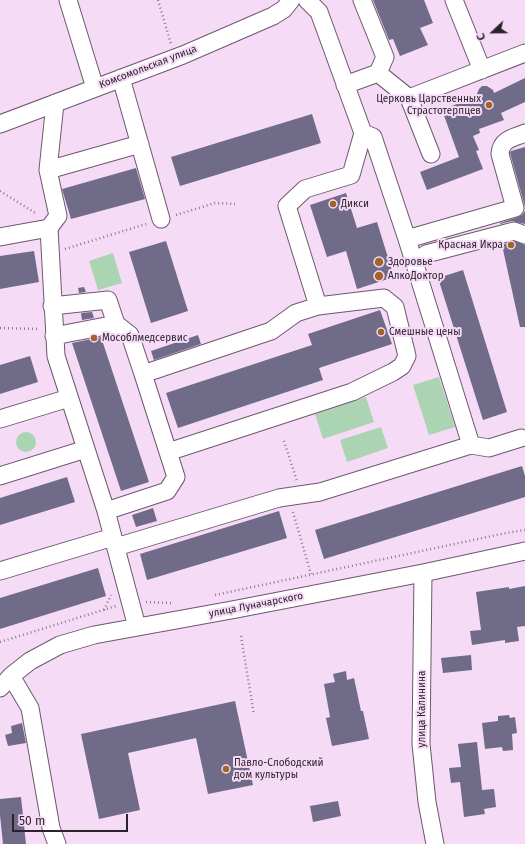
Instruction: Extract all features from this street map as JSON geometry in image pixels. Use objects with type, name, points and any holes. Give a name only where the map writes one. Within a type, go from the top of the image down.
[{"type":"street","points":[[68,0],[95,88]]},
{"type":"street","name":"Комсомольская улица","points":[[0,124],[176,57],[273,16],[284,8],[291,0]]},
{"type":"street","points":[[307,0],[319,12],[363,133],[351,175],[305,189],[287,206],[318,306]]},
{"type":"street","points":[[345,85],[378,73],[385,57],[362,0]]},
{"type":"street","points":[[454,0],[482,70]]},
{"type":"street","points":[[409,98],[525,52]]},
{"type":"street","points":[[378,73],[409,98],[431,154]]},
{"type":"street","points":[[121,78],[161,219]]},
{"type":"street","points":[[55,103],[48,170],[58,216],[50,226],[52,306],[56,356],[106,511],[137,627]]},
{"type":"street","points":[[363,133],[373,137],[407,239],[471,445]]},
{"type":"street","points":[[407,239],[515,208],[500,154],[500,147],[504,142],[525,133]]},
{"type":"street","points":[[48,170],[140,144]]},
{"type":"street","points":[[0,237],[50,226]]},
{"type":"street","points":[[414,263],[426,254],[514,231],[525,235]]},
{"type":"street","points":[[143,374],[271,331],[296,313],[318,306],[384,298],[395,307],[407,356],[402,366],[393,372],[352,392],[168,452]]},
{"type":"street","points":[[52,306],[108,300],[116,324],[130,335],[176,477],[167,491],[106,511]]},
{"type":"street","points":[[54,333],[116,324]]},
{"type":"street","points":[[0,419],[69,398]]},
{"type":"street","points":[[0,571],[272,500],[320,492],[471,445],[489,448],[521,438]]},
{"type":"street","points":[[0,476],[86,449]]},
{"type":"street","name":"улица Луначарского","points":[[6,682],[30,661],[60,645],[94,635],[241,608],[525,551]]},
{"type":"street","name":"улица Калинина","points":[[423,572],[421,744],[427,802],[435,844]]},
{"type":"street","points":[[6,682],[30,708],[51,828],[56,844]]},
{"type":"path","points":[[158,0],[176,57]]},
{"type":"path","points":[[0,191],[50,226]]},
{"type":"path","points":[[50,253],[215,203],[235,204]]},
{"type":"path","points":[[0,328],[54,333]]},
{"type":"path","points":[[284,441],[311,574]]},
{"type":"path","points":[[213,595],[525,530]]},
{"type":"path","points":[[0,642],[131,602],[176,604]]},
{"type":"path","points":[[242,636],[254,715]]},
{"type":"green space","points":[[113,253],[122,283],[98,290],[89,261]]},
{"type":"green space","points":[[439,377],[455,427],[429,435],[413,385]]},
{"type":"green space","points":[[366,397],[374,422],[323,439],[315,414]]},
{"type":"green space","points":[[381,427],[388,448],[347,462],[340,440]]},
{"type":"green space","points":[[26,432],[33,435],[36,442],[33,449],[26,452],[19,449],[16,442],[19,435]]},
{"type":"building","points":[[373,0],[424,0],[433,23],[420,28],[428,45],[400,56],[393,39],[389,40]]},
{"type":"building","points":[[525,78],[525,102],[501,113],[504,120],[479,129],[480,133],[473,136],[479,150],[476,151],[483,169],[427,190],[420,172],[459,157],[442,110],[477,96],[479,89],[482,86],[487,86],[493,90],[494,93]]},
{"type":"building","points":[[312,114],[321,143],[180,186],[171,157]]},
{"type":"building","points":[[525,147],[525,207],[510,153],[511,151]]},
{"type":"building","points":[[136,168],[145,199],[71,219],[62,189]]},
{"type":"building","points":[[346,193],[357,228],[377,222],[394,277],[357,289],[346,251],[327,257],[310,205]]},
{"type":"building","points":[[525,211],[525,224],[512,221],[500,224],[522,215]]},
{"type":"building","points":[[166,241],[188,311],[151,323],[129,252]]},
{"type":"building","points":[[514,241],[525,245],[525,327],[520,327],[502,245]]},
{"type":"building","points":[[34,251],[39,282],[0,289],[0,256]]},
{"type":"building","points":[[463,270],[507,412],[483,420],[438,278]]},
{"type":"building","points":[[84,287],[86,292],[79,293],[78,288]]},
{"type":"building","points":[[380,310],[392,344],[319,368],[323,380],[178,428],[166,393],[312,345],[308,334]]},
{"type":"building","points":[[92,312],[94,318],[82,320],[81,313]]},
{"type":"building","points":[[198,335],[201,344],[154,360],[151,351]]},
{"type":"building","points":[[101,337],[149,482],[121,491],[72,343]]},
{"type":"building","points":[[30,356],[38,382],[0,394],[0,365]]},
{"type":"building","points":[[522,466],[525,476],[525,497],[324,559],[315,530]]},
{"type":"building","points":[[67,477],[75,502],[0,525],[0,498]]},
{"type":"building","points":[[153,508],[157,521],[136,527],[132,515]]},
{"type":"building","points":[[279,511],[287,538],[147,580],[140,554]]},
{"type":"building","points":[[98,568],[106,596],[0,629],[0,598]]},
{"type":"building","points":[[525,586],[525,626],[517,627],[519,641],[505,643],[505,640],[472,645],[470,631],[481,630],[476,592]]},
{"type":"building","points":[[471,655],[472,670],[443,673],[441,658]]},
{"type":"building","points":[[346,671],[347,680],[354,678],[369,739],[332,746],[326,718],[330,717],[324,684],[335,682],[333,674]]},
{"type":"building","name":"Павло-Слободский дом культуры","points":[[235,701],[253,785],[208,794],[196,738],[128,753],[140,810],[99,819],[81,734]]},
{"type":"building","points":[[509,715],[510,718],[515,717],[517,733],[512,734],[513,750],[503,751],[502,747],[485,749],[482,723],[498,721],[498,716]]},
{"type":"building","points":[[22,723],[26,743],[8,746],[5,735],[12,733],[11,726]]},
{"type":"building","points":[[477,742],[482,790],[494,789],[496,807],[484,809],[485,814],[464,817],[460,782],[451,783],[449,768],[461,767],[458,744]]},
{"type":"building","points":[[21,797],[26,844],[3,844],[0,799]]},
{"type":"building","points":[[338,801],[341,816],[313,822],[310,806]]},
{"type":"place","name":"Церковь Царственных Страстотерпцев","points":[[489,105]]},
{"type":"place","name":"Дикси","points":[[333,204]]},
{"type":"place","name":"Красная Икра","points":[[511,245]]},
{"type":"place","name":"Здоровье","points":[[379,262]]},
{"type":"place","name":"АлкоДоктор","points":[[379,276]]},
{"type":"place","name":"Смешные цены","points":[[381,332]]},
{"type":"place","name":"Мособлмедсервис","points":[[94,338]]},
{"type":"place","name":"Павло-Слободский дом культуры","points":[[226,769]]}]
